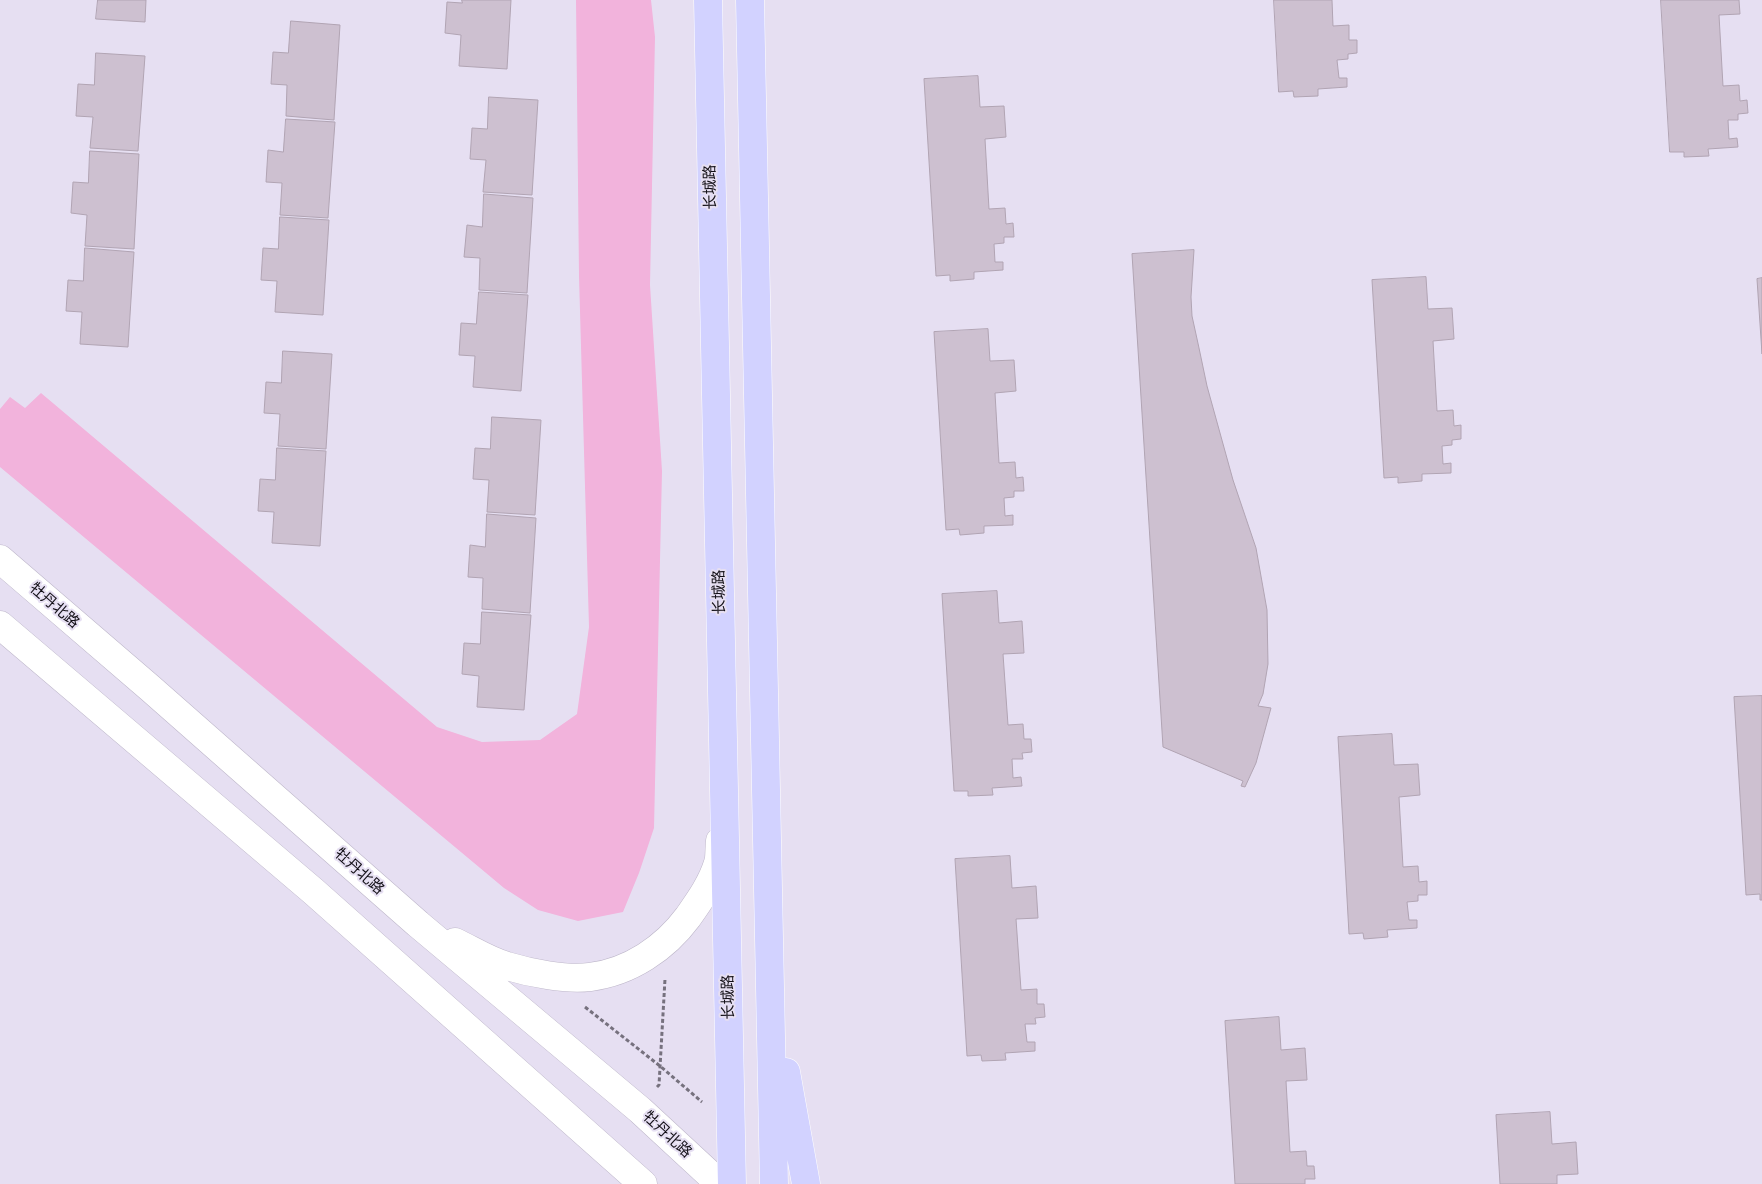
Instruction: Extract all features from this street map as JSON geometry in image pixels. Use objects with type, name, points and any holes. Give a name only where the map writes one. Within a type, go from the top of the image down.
[{"type":"main road","name":"长城路","points":[[708,0],[732,1184]]},
{"type":"main road","points":[[750,0],[774,1184]]},
{"type":"main road","points":[[770,969],[790,1098],[806,1184]]},
{"type":"street","name":"牡丹北路","points":[[0,559],[418,924],[640,1110],[720,1184]]},
{"type":"street","points":[[0,625],[313,891],[643,1184]]},
{"type":"street","points":[[418,924],[505,966],[545,976],[590,977],[628,967],[667,941],[679,929],[704,894],[718,862],[724,764]]},
{"type":"path","points":[[640,1110],[659,1085],[667,941]]},
{"type":"path","points":[[583,1006],[660,1066],[731,1127]]},
{"type":"shaded area","points":[[576,0],[651,0],[655,37],[650,285],[662,471],[654,828],[639,873],[623,912],[578,921],[538,910],[504,888],[0,467],[0,409],[10,397],[25,408],[41,393],[437,727],[482,742],[540,740],[577,714],[589,627],[579,276]]},
{"type":"building","points":[[98,0],[146,0],[145,22],[96,19]]},
{"type":"building","points":[[462,0],[511,0],[507,69],[459,66],[461,35],[445,33],[447,2],[462,3]]},
{"type":"building","points":[[1274,0],[1332,0],[1333,26],[1349,25],[1349,40],[1357,40],[1357,53],[1348,54],[1348,59],[1337,60],[1339,78],[1347,78],[1347,87],[1318,89],[1318,96],[1294,97],[1293,91],[1279,92]]},
{"type":"building","points":[[1661,0],[1739,0],[1740,14],[1719,15],[1723,86],[1739,85],[1740,101],[1747,100],[1748,113],[1738,114],[1738,120],[1728,120],[1729,139],[1737,138],[1738,147],[1708,149],[1709,156],[1684,157],[1684,152],[1670,152]]},
{"type":"building","points":[[291,21],[340,25],[334,120],[286,116],[287,85],[271,84],[273,52],[288,53]]},
{"type":"building","points":[[96,53],[145,56],[138,151],[90,148],[93,117],[76,116],[78,84],[94,85]]},
{"type":"building","points":[[978,76],[980,107],[1004,106],[1006,137],[985,139],[989,209],[1005,208],[1006,224],[1013,223],[1014,237],[1004,237],[1004,243],[994,244],[995,262],[1003,262],[1003,270],[974,272],[974,279],[950,281],[950,275],[936,276],[924,79]]},
{"type":"building","points":[[489,97],[538,100],[532,195],[483,192],[486,160],[470,159],[472,128],[487,129]]},
{"type":"building","points":[[286,119],[335,122],[328,218],[280,215],[282,183],[266,182],[268,150],[283,152]]},
{"type":"building","points":[[90,151],[139,154],[134,249],[85,246],[87,215],[71,213],[73,182],[88,183]]},
{"type":"building","points":[[484,194],[533,198],[527,293],[479,290],[480,258],[464,257],[467,225],[482,227]]},
{"type":"building","points":[[280,217],[329,220],[323,315],[275,312],[277,281],[261,280],[263,248],[278,249]]},
{"type":"building","points":[[85,248],[134,252],[128,347],[80,344],[82,312],[66,311],[68,280],[83,281]]},
{"type":"building","points":[[1194,250],[1191,297],[1192,316],[1207,386],[1233,480],[1256,548],[1267,610],[1268,664],[1263,694],[1258,706],[1271,708],[1256,763],[1245,787],[1241,786],[1243,781],[1163,747],[1132,254]]},
{"type":"building","points":[[1426,277],[1428,309],[1452,308],[1454,339],[1433,341],[1437,411],[1453,410],[1454,426],[1461,425],[1461,439],[1452,440],[1452,445],[1442,446],[1443,464],[1451,463],[1451,473],[1422,474],[1422,481],[1398,483],[1398,477],[1384,478],[1372,280]]},
{"type":"building","points":[[1762,278],[1762,354],[1757,279]]},
{"type":"building","points":[[479,292],[528,295],[521,391],[473,387],[475,356],[459,355],[461,323],[476,324]]},
{"type":"building","points":[[988,329],[990,361],[1014,360],[1016,391],[995,393],[999,463],[1015,462],[1016,478],[1023,477],[1024,491],[1014,491],[1014,497],[1004,498],[1005,516],[1013,515],[1013,525],[984,526],[984,533],[960,535],[959,529],[946,530],[934,332]]},
{"type":"building","points":[[283,351],[332,354],[326,449],[278,446],[280,414],[264,413],[266,382],[281,383]]},
{"type":"building","points":[[492,417],[541,420],[535,515],[487,512],[489,480],[473,479],[475,448],[490,449]]},
{"type":"building","points":[[277,448],[326,451],[320,546],[272,543],[274,512],[258,511],[260,479],[275,480]]},
{"type":"building","points":[[487,514],[536,518],[530,613],[482,609],[483,578],[468,577],[470,545],[485,547]]},
{"type":"building","points":[[997,591],[999,623],[1022,621],[1024,653],[1003,654],[1008,725],[1023,724],[1024,739],[1031,739],[1032,752],[1022,753],[1023,759],[1012,759],[1013,778],[1021,777],[1022,786],[992,788],[993,795],[968,796],[968,791],[954,791],[942,594]]},
{"type":"building","points":[[482,612],[531,615],[524,710],[477,707],[479,676],[462,674],[464,643],[480,644]]},
{"type":"building","points":[[1762,696],[1762,900],[1760,900],[1760,894],[1746,895],[1734,697]]},
{"type":"building","points":[[1392,734],[1394,765],[1418,764],[1420,795],[1399,797],[1403,867],[1418,866],[1419,882],[1427,881],[1427,895],[1418,895],[1418,901],[1407,902],[1409,920],[1417,920],[1417,928],[1387,930],[1388,937],[1364,939],[1363,933],[1349,934],[1338,737]]},
{"type":"building","points":[[1010,856],[1012,888],[1036,886],[1038,918],[1016,919],[1021,990],[1037,989],[1037,1004],[1044,1004],[1045,1017],[1035,1018],[1036,1024],[1025,1024],[1027,1042],[1035,1042],[1035,1051],[1005,1053],[1006,1060],[982,1061],[981,1055],[967,1056],[955,859]]},
{"type":"building","points":[[1279,1017],[1281,1050],[1305,1048],[1307,1080],[1286,1081],[1290,1152],[1306,1151],[1307,1166],[1314,1166],[1315,1179],[1305,1179],[1305,1184],[1235,1184],[1225,1021]]},
{"type":"building","points":[[1550,1112],[1552,1144],[1576,1142],[1578,1174],[1557,1175],[1557,1184],[1500,1184],[1496,1115]]}]
